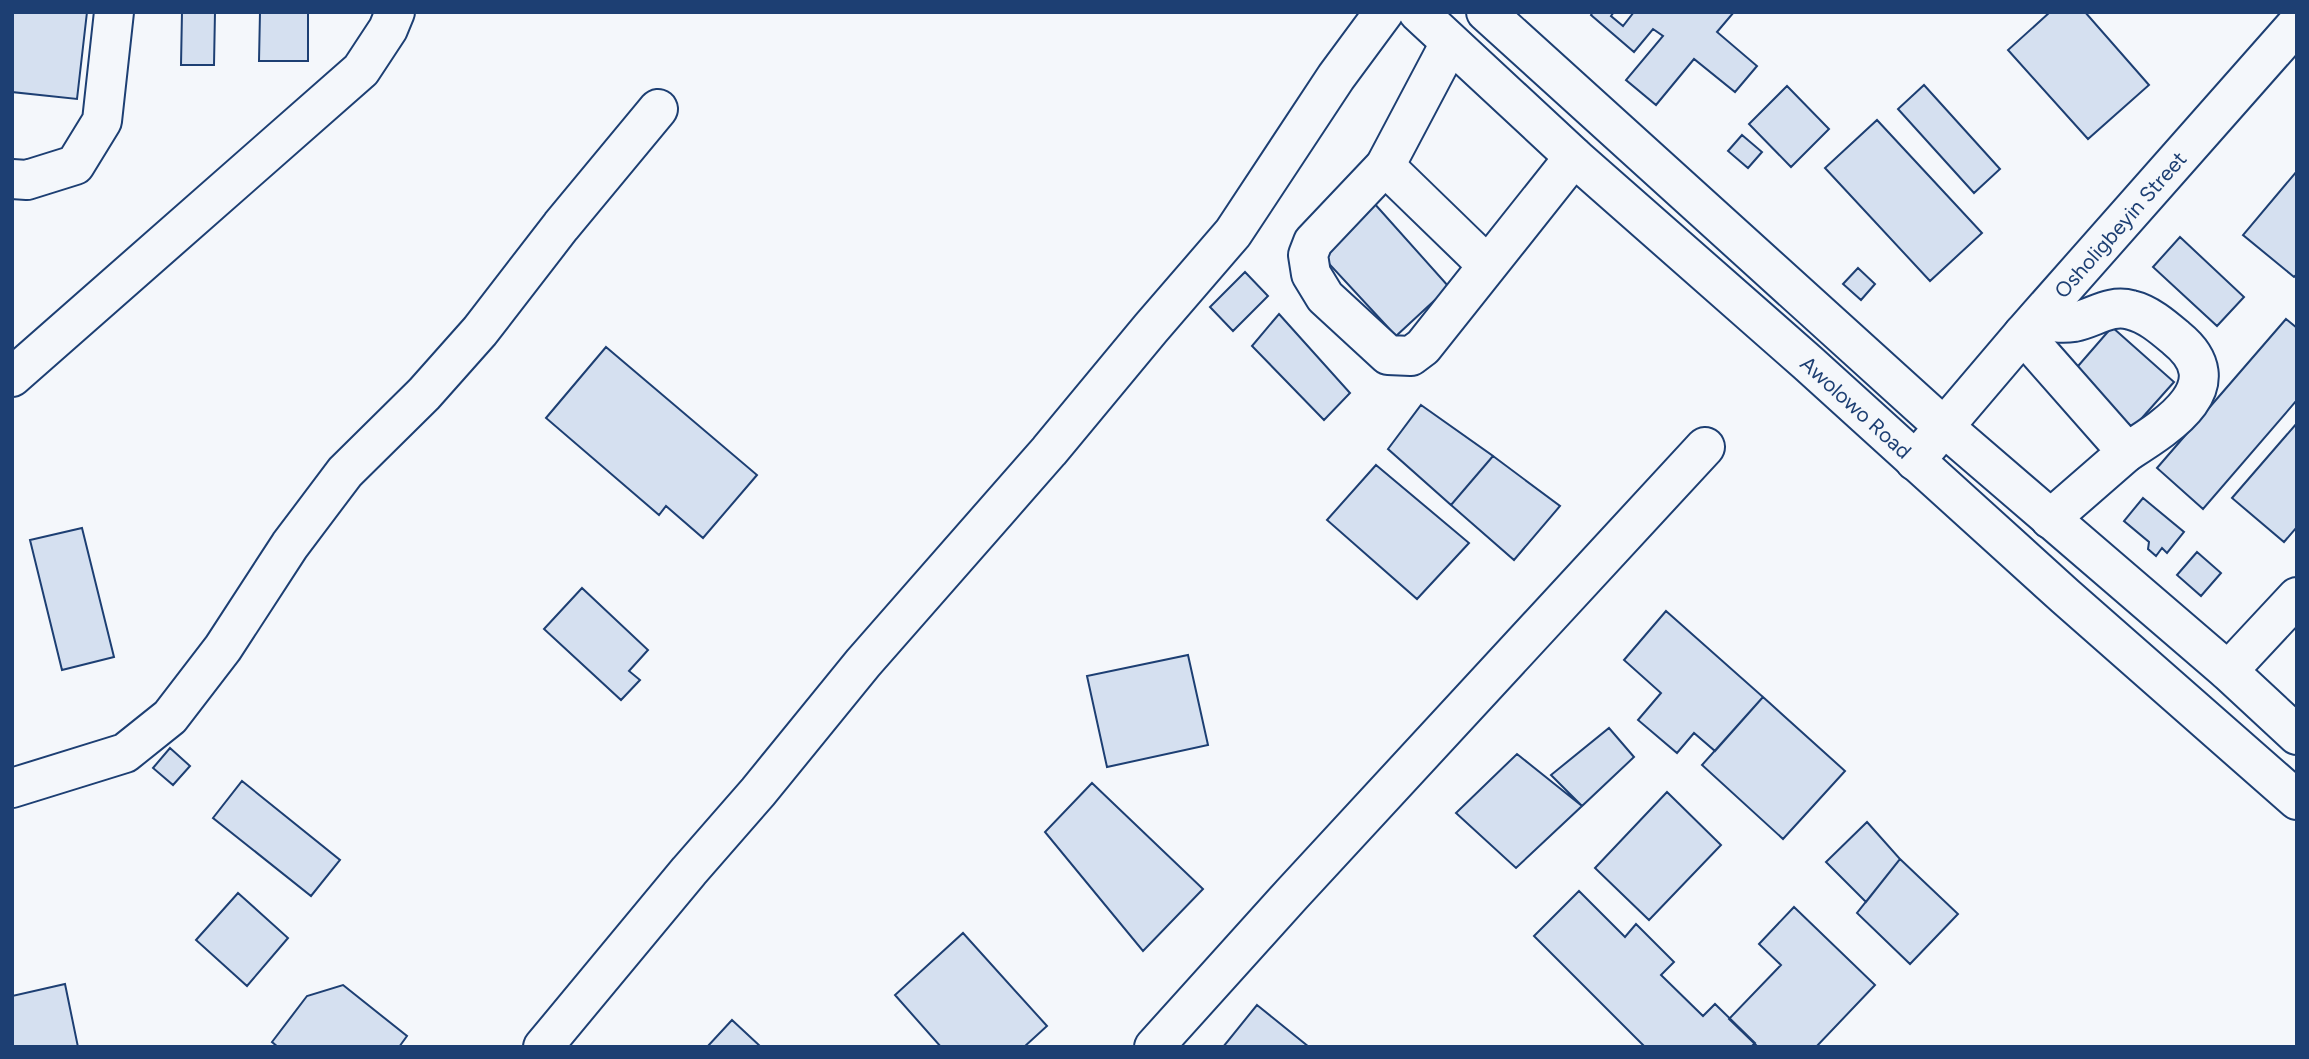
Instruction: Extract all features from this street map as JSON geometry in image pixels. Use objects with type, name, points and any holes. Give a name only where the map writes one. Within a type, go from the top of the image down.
[{"type":"street","points":[[12,179],[27,180],[75,165],[102,121],[114,12]]},
{"type":"street","points":[[12,377],[361,70],[388,29],[395,12]]},
{"type":"street","points":[[543,1047],[863,663],[1049,451],[1233,233],[1336,77],[1384,12]]},
{"type":"street","name":"Awolowo Road","points":[[1418,12],[1574,157],[2297,800]]},
{"type":"street","name":"Awolowo Road","points":[[1486,12],[1943,426],[2228,671],[2297,735]]},
{"type":"street","points":[[1450,43],[1385,166],[1313,242],[1308,255],[1311,274],[1325,297],[1388,355],[1411,356],[1423,347],[1574,157]]},
{"type":"street","name":"Osholigbeyin Street","points":[[1915,461],[2030,327],[2291,43]]},
{"type":"street","points":[[12,788],[125,754],[170,717],[223,648],[290,545],[345,472],[424,394],[480,331],[561,226],[658,109]]},
{"type":"street","points":[[1385,166],[1487,265]]},
{"type":"street","points":[[2050,519],[2127,452],[2176,417],[2197,390],[2200,372],[2189,349],[2158,323],[2131,310],[2110,308],[2072,322],[2030,327],[2127,452]]},
{"type":"street","points":[[1154,1047],[1705,447]]},
{"type":"street","points":[[2228,671],[2297,597]]},
{"type":"building","points":[[12,12],[87,12],[77,99],[12,92]]},
{"type":"building","points":[[182,12],[215,12],[214,65],[181,65]]},
{"type":"building","points":[[260,12],[308,12],[308,61],[259,61]]},
{"type":"building","points":[[1593,12],[1614,12],[1611,16],[1623,26],[1634,12],[1734,12],[1717,32],[1757,66],[1735,92],[1694,59],[1656,105],[1626,80],[1663,36],[1653,29],[1634,52],[1591,15]]},
{"type":"building","points":[[2050,12],[2085,12],[2149,85],[2088,139],[2008,50]]},
{"type":"building","points":[[1924,85],[2000,169],[1974,193],[1898,109]]},
{"type":"building","points":[[1787,86],[1829,129],[1791,167],[1749,124]]},
{"type":"building","points":[[1877,120],[1982,233],[1930,281],[1825,168]]},
{"type":"building","points":[[1742,135],[1762,152],[1748,168],[1728,151]]},
{"type":"building","points":[[2297,171],[2297,274],[2294,277],[2243,235]]},
{"type":"building","points":[[1373,202],[1449,287],[1396,336],[1320,254]]},
{"type":"building","points":[[2180,237],[2244,297],[2217,326],[2153,267]]},
{"type":"building","points":[[1858,268],[1875,284],[1861,300],[1843,284]]},
{"type":"building","points":[[1245,272],[1268,296],[1233,331],[1210,307]]},
{"type":"building","points":[[1279,314],[1350,393],[1324,420],[1252,346]]},
{"type":"building","points":[[2286,319],[2297,328],[2297,400],[2203,509],[2157,468]]},
{"type":"building","points":[[2112,327],[2174,382],[2133,428],[2072,373]]},
{"type":"building","points":[[606,347],[757,475],[703,538],[666,506],[659,515],[546,418]]},
{"type":"building","points":[[1421,405],[1493,456],[1451,505],[1388,449]]},
{"type":"building","points":[[2297,423],[2297,527],[2284,542],[2232,498]]},
{"type":"building","points":[[1493,456],[1560,506],[1514,560],[1451,505]]},
{"type":"building","points":[[1376,465],[1469,543],[1417,599],[1327,520]]},
{"type":"building","points":[[2143,498],[2184,532],[2167,553],[2162,548],[2156,556],[2148,549],[2149,542],[2124,521]]},
{"type":"building","points":[[82,528],[114,657],[62,670],[30,540]]},
{"type":"building","points":[[2197,552],[2221,573],[2201,596],[2177,575]]},
{"type":"building","points":[[582,588],[648,650],[629,671],[640,680],[621,700],[544,629]]},
{"type":"building","points":[[1666,611],[1763,697],[1715,751],[1694,733],[1677,753],[1638,720],[1661,693],[1624,660]]},
{"type":"building","points":[[1188,655],[1208,745],[1107,767],[1087,676]]},
{"type":"building","points":[[1763,697],[1845,771],[1783,839],[1702,765]]},
{"type":"building","points":[[1609,728],[1634,757],[1582,806],[1551,775]]},
{"type":"building","points":[[170,748],[190,766],[173,785],[153,768]]},
{"type":"building","points":[[1517,754],[1582,806],[1516,868],[1456,813]]},
{"type":"building","points":[[242,781],[340,860],[311,896],[213,818]]},
{"type":"building","points":[[1092,783],[1203,889],[1143,951],[1045,832]]},
{"type":"building","points":[[1667,792],[1721,845],[1649,920],[1595,868]]},
{"type":"building","points":[[1867,822],[1900,859],[1866,902],[1826,862]]},
{"type":"building","points":[[1900,859],[1958,914],[1910,964],[1857,913]]},
{"type":"building","points":[[1579,891],[1625,937],[1636,924],[1674,962],[1661,975],[1703,1016],[1715,1004],[1755,1043],[1751,1047],[1645,1047],[1534,936]]},
{"type":"building","points":[[238,893],[288,938],[247,986],[196,940]]},
{"type":"building","points":[[1794,907],[1875,985],[1816,1047],[1758,1047],[1729,1019],[1781,965],[1759,944]]},
{"type":"building","points":[[963,933],[1047,1026],[1024,1047],[941,1047],[895,995]]},
{"type":"building","points":[[65,984],[78,1047],[12,1047],[12,996]]},
{"type":"building","points":[[343,985],[407,1036],[399,1047],[278,1047],[272,1042],[307,996]]},
{"type":"building","points":[[1257,1005],[1309,1047],[1223,1047]]},
{"type":"building","points":[[732,1020],[761,1047],[707,1047]]}]
